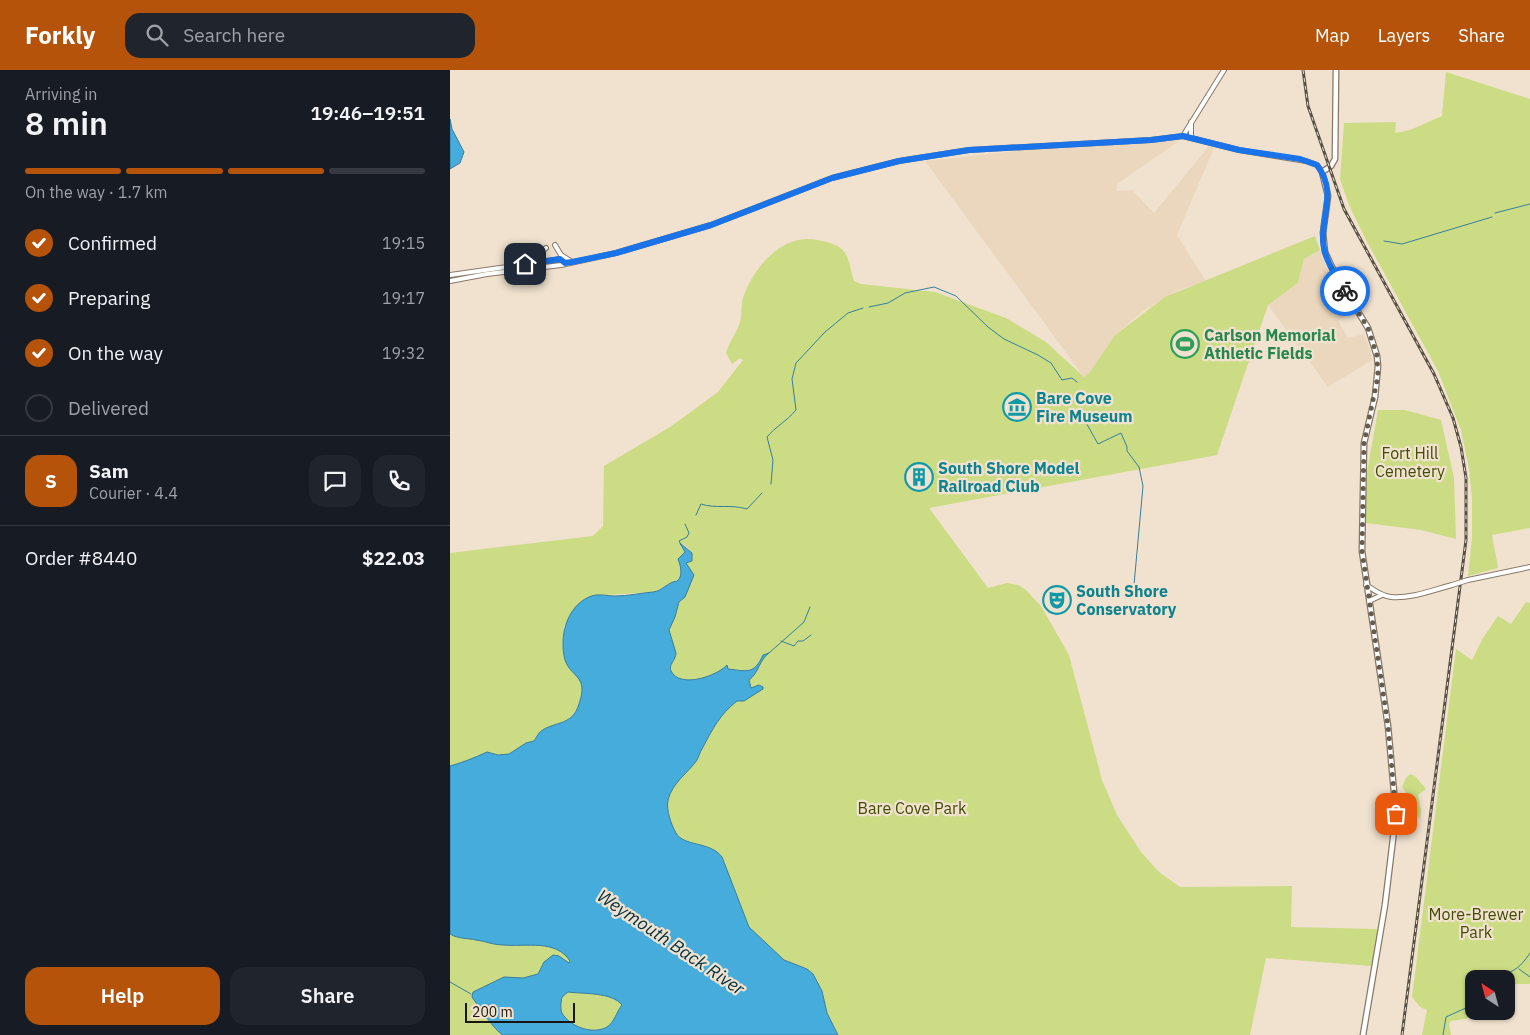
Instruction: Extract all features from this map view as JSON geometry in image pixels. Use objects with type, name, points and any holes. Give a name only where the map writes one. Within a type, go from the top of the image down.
[{"type":"main road","points":[[1336,70],[1335,159],[1332,166],[1322,172],[1328,196],[1323,232],[1325,252],[1336,276],[1368,328],[1377,356],[1378,376],[1364,443],[1362,551],[1388,726],[1396,814],[1381,927],[1363,1035]]},
{"type":"street","points":[[1183,136],[1224,70]]},
{"type":"street","points":[[1191,122],[1191,137]]},
{"type":"street","points":[[450,281],[487,274],[561,265],[616,253],[711,225],[832,178],[899,161],[969,150],[1151,140],[1183,136],[1239,150],[1306,161],[1317,165],[1322,172]]},
{"type":"street","points":[[556,245],[561,255],[572,262]]},
{"type":"street","points":[[525,264],[546,248]]},
{"type":"street","points":[[450,275],[560,259],[565,263]]},
{"type":"street","points":[[1366,585],[1382,595],[1390,597],[1407,596],[1530,566]]},
{"type":"street","points":[[1369,601],[1382,595]]},
{"type":"shaded area","points":[[1179,141],[1117,184],[1117,191],[1132,190],[1154,213],[1209,146],[1214,148],[1177,235],[1206,281],[1179,290],[1143,311],[1115,335],[1090,372],[1084,377],[925,161],[1055,147]]},
{"type":"shaded area","points":[[1320,250],[1328,272],[1351,312],[1338,321],[1348,338],[1364,334],[1372,360],[1328,387],[1268,305],[1298,283],[1304,259]]},
{"type":"green space","points":[[1446,72],[1530,99],[1530,528],[1492,535],[1498,568],[1468,576],[1472,538],[1472,498],[1469,469],[1461,430],[1438,371],[1366,240],[1349,205],[1340,179],[1344,123],[1396,122],[1395,133],[1410,130],[1442,116]]},
{"type":"green space","name":"Bare Cove Park","points":[[1315,236],[1320,250],[1304,259],[1298,283],[1268,305],[1217,455],[929,508],[988,588],[1007,583],[1018,585],[1026,590],[1041,606],[1069,655],[1102,780],[1117,815],[1141,852],[1159,872],[1180,887],[1292,886],[1291,927],[1378,929],[1372,966],[1266,958],[1250,1035],[838,1035],[827,1013],[822,991],[813,974],[807,969],[784,960],[749,927],[722,857],[711,849],[685,841],[679,837],[675,833],[670,821],[668,799],[670,793],[697,759],[713,729],[726,711],[737,701],[744,701],[760,691],[751,688],[749,680],[755,674],[767,654],[763,655],[753,669],[749,670],[727,669],[727,666],[709,677],[693,680],[679,678],[673,674],[670,667],[676,653],[669,630],[682,597],[690,550],[682,543],[681,546],[685,552],[680,578],[653,592],[593,596],[576,607],[564,627],[565,658],[581,679],[582,693],[575,712],[566,721],[543,730],[534,741],[526,743],[509,754],[498,755],[487,752],[450,766],[450,553],[593,536],[603,526],[604,466],[670,427],[718,392],[743,360],[740,358],[732,364],[726,353],[740,322],[744,295],[755,273],[772,254],[782,247],[805,239],[828,242],[841,248],[845,253],[854,281],[861,284],[935,292],[1006,318],[1046,342],[1084,377],[1090,372],[1115,335],[1165,297]]},
{"type":"green space","name":"Fort Hill Cemetery","points":[[1378,410],[1405,410],[1441,420],[1454,478],[1456,539],[1421,530],[1366,523],[1366,478]]},
{"type":"green space","name":"More-Brewer Park","points":[[1526,602],[1530,603],[1530,984],[1515,984],[1515,970],[1465,970],[1465,1019],[1451,1021],[1449,1024],[1451,1035],[1422,1035],[1427,1010],[1420,1007],[1412,997],[1456,649],[1472,660],[1483,638],[1498,616],[1511,624]]},
{"type":"green space","points":[[1410,774],[1415,776],[1426,789],[1418,795],[1421,810],[1420,819],[1410,798],[1402,787]]},
{"type":"green space","points":[[450,934],[459,938],[500,945],[549,946],[564,954],[570,961],[569,963],[563,958],[544,962],[538,974],[523,978],[504,977],[488,985],[472,997],[492,1024],[504,1035],[450,1035]]},
{"type":"green space","points":[[568,992],[605,996],[623,1005],[612,1023],[607,1027],[588,1030],[570,1022],[562,1012],[562,997]]},
{"type":"water","points":[[450,119],[452,129],[464,152],[460,163],[450,169]]},
{"type":"water","name":"Weymouth Back River","points":[[680,543],[692,553],[692,561],[686,563],[694,575],[685,597],[679,602],[669,630],[676,653],[671,671],[682,679],[690,680],[715,673],[727,665],[728,669],[749,670],[756,666],[763,655],[769,653],[749,680],[751,688],[759,685],[763,689],[744,701],[737,701],[721,717],[697,760],[673,788],[668,800],[668,812],[676,833],[680,837],[711,848],[722,857],[749,927],[784,960],[807,969],[813,974],[822,991],[827,1013],[838,1035],[503,1035],[491,1024],[478,1006],[472,997],[473,992],[504,977],[523,978],[538,974],[544,962],[553,955],[559,956],[569,963],[570,961],[564,954],[549,947],[499,945],[459,938],[450,934],[450,766],[487,752],[498,755],[509,754],[526,743],[534,741],[540,732],[545,729],[572,717],[582,695],[582,687],[581,682],[565,660],[563,642],[566,624],[575,608],[592,596],[625,596],[653,592],[677,581],[681,571],[678,559],[685,552]],"holes":[[[568,992],[604,996],[622,1005],[612,1023],[607,1027],[589,1030],[576,1026],[562,1013],[562,997]]]},
{"type":"waterway","points":[[1495,213],[1530,204]]},
{"type":"waterway","points":[[1384,241],[1402,244],[1492,217]]},
{"type":"waterway","points":[[869,307],[888,303],[905,293],[934,287],[956,296],[988,327],[1004,339],[1051,363],[1062,380],[1072,378],[1077,382]]},
{"type":"waterway","points":[[771,484],[773,460],[767,437],[796,410],[792,379],[796,363],[825,332],[848,313],[863,308]]},
{"type":"waterway","points":[[1079,410],[1098,444],[1121,433],[1127,451],[1139,467],[1143,486],[1134,585]]},
{"type":"waterway","points":[[696,515],[701,504],[747,509],[762,493]]},
{"type":"waterway","points":[[681,545],[679,541],[687,537],[689,533],[685,524]]},
{"type":"waterway","points":[[769,653],[804,622],[810,607]]},
{"type":"waterway","points":[[781,641],[794,646],[798,641],[803,641],[811,635]]},
{"type":"waterway","points":[[1513,970],[1530,953]]},
{"type":"waterway","points":[[1519,969],[1530,977]]},
{"type":"waterway","points":[[450,982],[471,994]]},
{"type":"waterway","points":[[1443,1035],[1446,1017],[1465,1008]]},
{"type":"railway","points":[[1303,70],[1308,106],[1344,209],[1434,374],[1453,418],[1461,447],[1466,478],[1466,540],[1402,1035]]},
{"type":"way so far","points":[[1345,291],[1368,328],[1373,340],[1378,366],[1378,376],[1364,443],[1362,551],[1388,726],[1396,814]]},
{"type":"place","name":"Carlson Memorial Athletic Fields","points":[[1185,344]]},
{"type":"place","name":"Bare Cove Fire Museum","points":[[1017,407]]},
{"type":"place","name":"South Shore Model Railroad Club","points":[[919,477]]},
{"type":"place","name":"South Shore Conservatory","points":[[1057,600]]},
{"type":"route","points":[[525,264],[560,259],[565,263],[590,259],[632,248],[711,225],[832,178],[899,161],[969,150],[1151,140],[1183,136],[1206,140],[1239,150],[1300,159],[1317,165],[1325,180],[1328,196],[1323,232],[1325,252],[1345,291]]}]
